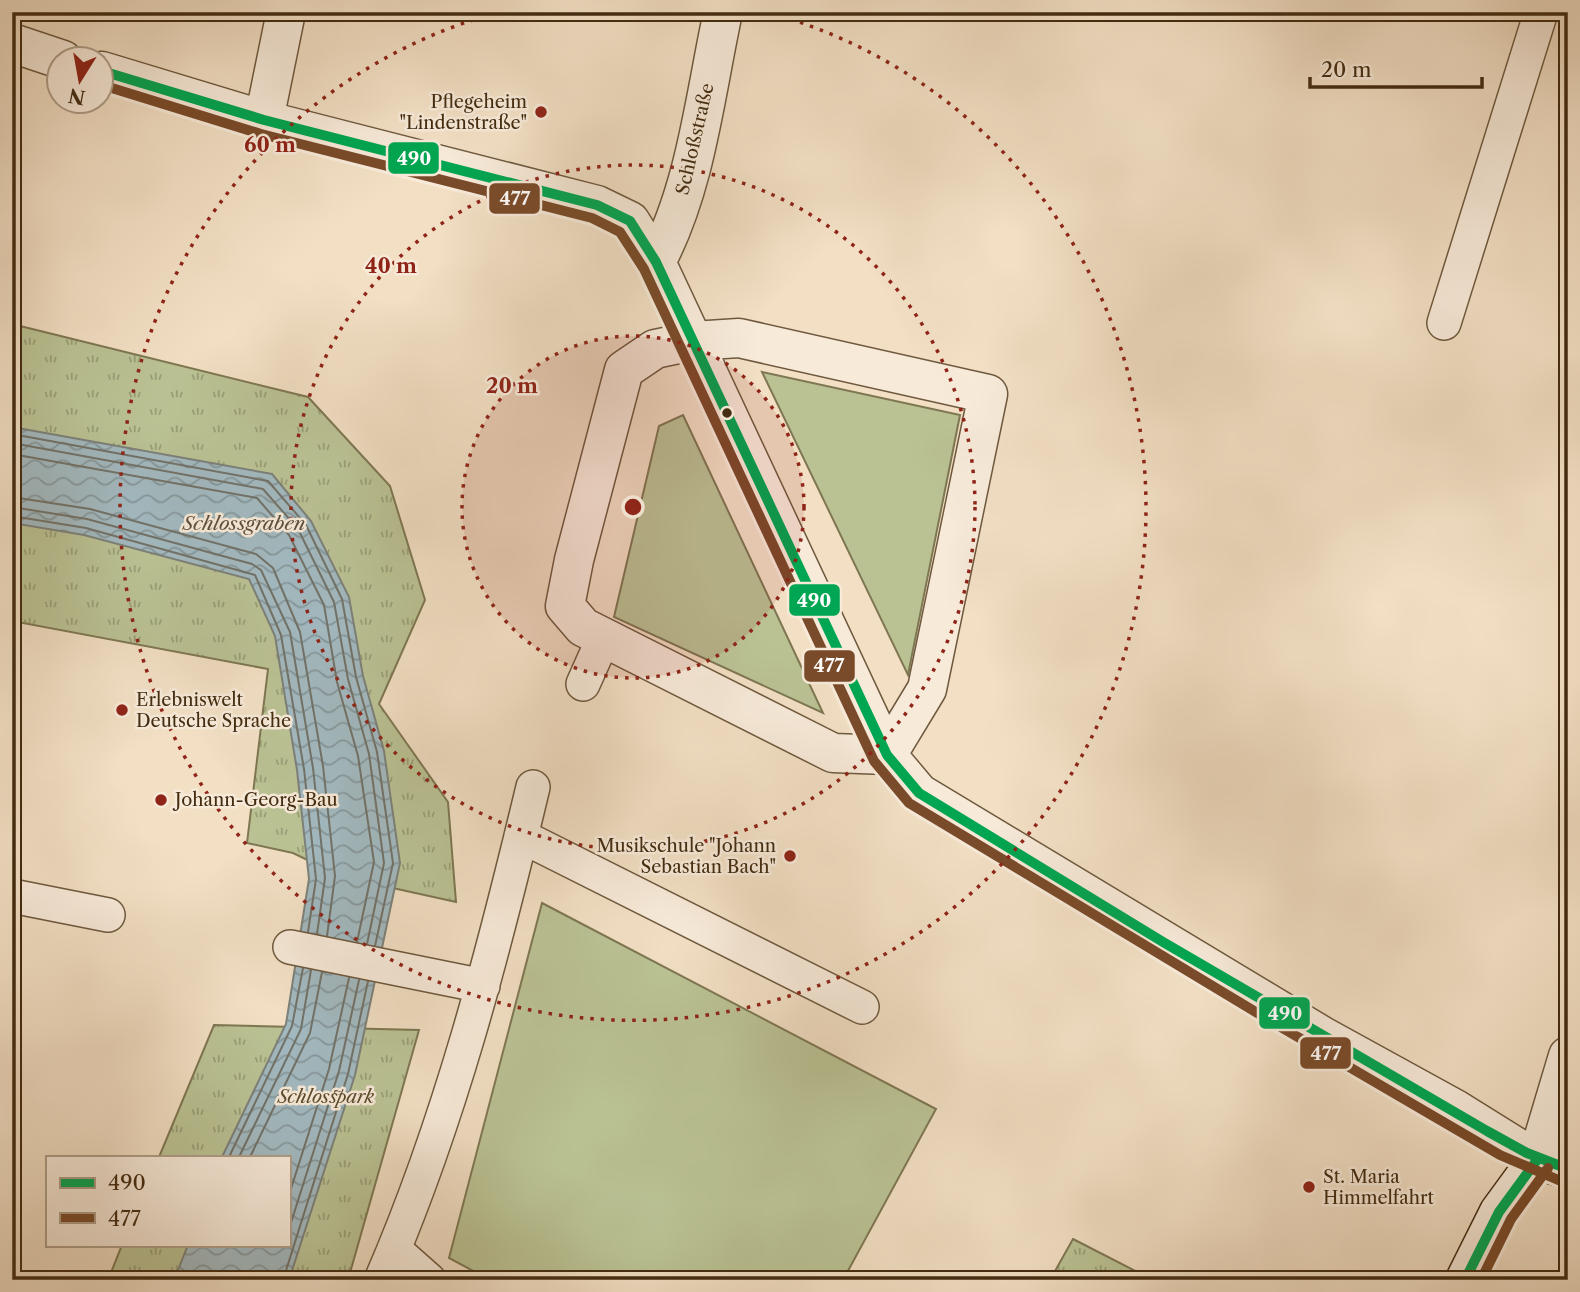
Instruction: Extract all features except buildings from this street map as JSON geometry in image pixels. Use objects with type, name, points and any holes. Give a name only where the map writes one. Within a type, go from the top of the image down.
[{"type":"street","points":[[264,120],[286,12]]},
{"type":"street","name":"Schloßstraße","points":[[656,262],[673,229],[686,184],[723,12]]},
{"type":"street","points":[[12,43],[46,54]]},
{"type":"street","points":[[116,75],[264,120],[597,205],[630,221],[656,262],[887,755],[919,793],[1312,1030],[1552,1164]]},
{"type":"street","points":[[739,338],[988,394],[927,689],[887,755],[833,753],[583,627],[565,606],[574,560],[624,370],[655,349],[693,341],[739,338]]},
{"type":"street","points":[[1465,1280],[1499,1212],[1552,1164],[1568,1056]]},
{"type":"lane","points":[[1444,323],[1541,12]]},
{"type":"lane","points":[[583,684],[604,637]]},
{"type":"lane","points":[[381,1280],[440,1132],[483,986],[533,786]]},
{"type":"lane","points":[[521,836],[862,1007]]},
{"type":"lane","points":[[12,896],[108,915]]},
{"type":"lane","points":[[290,947],[483,986]]},
{"type":"lane","points":[[394,1249],[429,1280]]},
{"type":"green space","points":[[12,324],[308,397],[390,486],[425,600],[379,704],[448,802],[456,902],[343,877],[293,853],[247,843],[268,669],[12,621]]},
{"type":"green space","points":[[762,372],[960,415],[908,675]]},
{"type":"green space","points":[[683,415],[823,713],[614,617],[659,426]]},
{"type":"green space","points":[[542,903],[936,1109],[843,1280],[490,1280],[449,1258]]},
{"type":"green space","name":"Schlosspark","points":[[214,1025],[419,1030],[348,1280],[108,1280],[122,1246],[290,1246],[290,1156],[159,1156]]},
{"type":"green space","points":[[1073,1239],[1153,1280],[1050,1280]]},
{"type":"water","name":"Schlossgraben","points":[[12,427],[272,474],[311,521],[349,597],[363,676],[384,751],[400,863],[355,1075],[289,1280],[174,1280],[188,1246],[290,1246],[290,1156],[222,1156],[286,1024],[309,879],[297,770],[275,636],[249,579],[84,535],[12,523]]},
{"type":"transit line","name":"490","points":[[116,75],[264,120],[597,205],[630,221],[656,262],[887,755],[919,793],[1163,942],[1487,1131],[1527,1153],[1568,1169]]},
{"type":"transit line","name":"477","points":[[116,89],[261,134],[592,218],[620,232],[644,269],[874,761],[909,803],[1279,1026],[1500,1155],[1563,1182]]},
{"type":"transit line","name":"490","points":[[1465,1280],[1499,1212],[1537,1160]]},
{"type":"transit line","name":"477","points":[[1481,1280],[1511,1219],[1548,1168]]},
{"type":"place","name":"Pflegeheim \"Lindenstraße\"","points":[[541,112]]},
{"type":"place","name":"Erlebniswelt Deutsche Sprache","points":[[122,710]]},
{"type":"place","name":"Johann-Georg-Bau","points":[[161,800]]},
{"type":"place","name":"Musikschule \"Johann Sebastian Bach\"","points":[[790,856]]},
{"type":"place","name":"St. Maria Himmelfahrt","points":[[1309,1187]]}]
